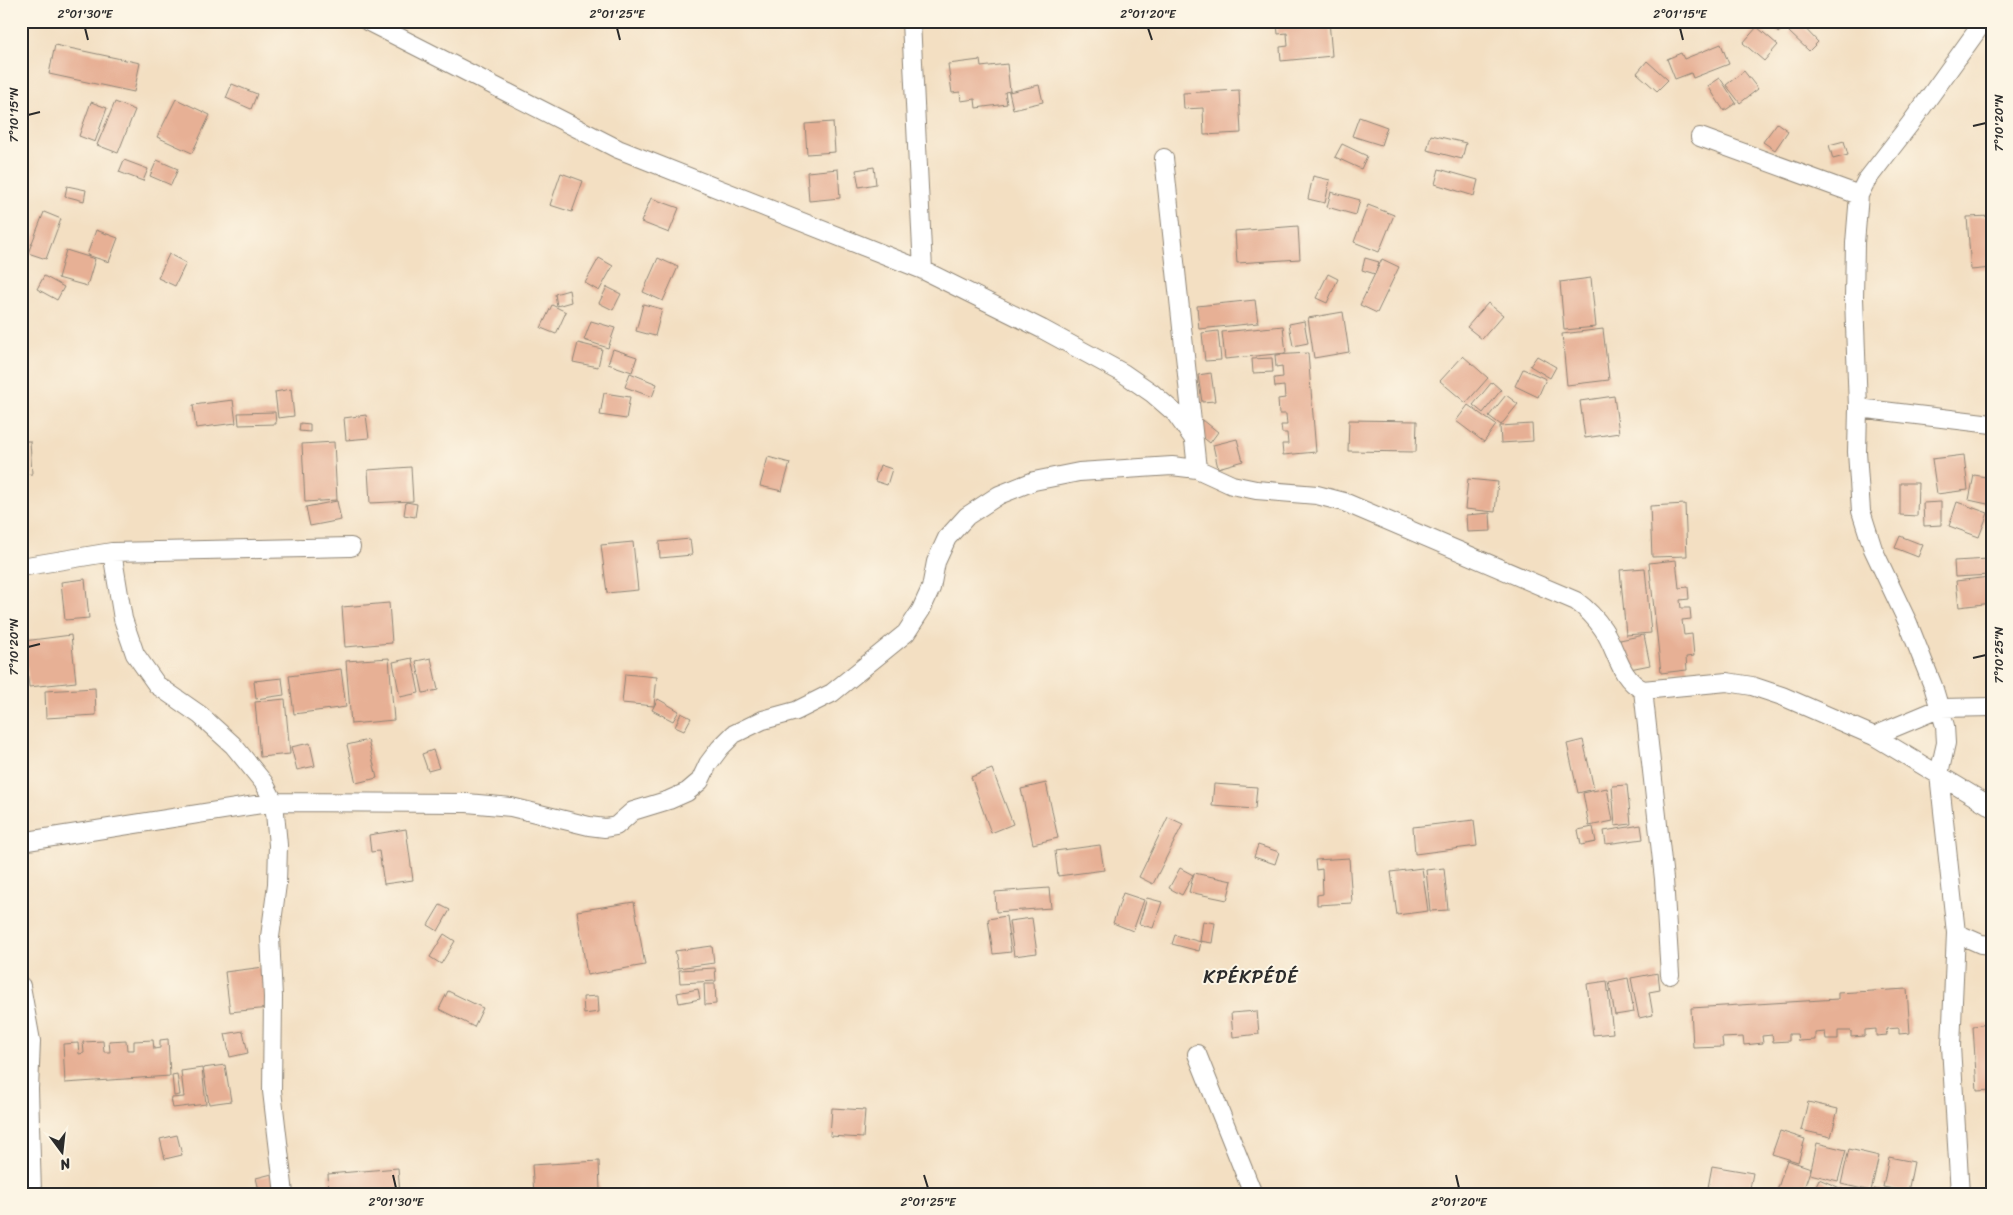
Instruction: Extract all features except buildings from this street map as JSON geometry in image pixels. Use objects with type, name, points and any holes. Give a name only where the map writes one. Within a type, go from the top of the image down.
[{"type":"street","points":[[367,21],[618,148],[923,270],[1042,329],[1123,373],[1152,393],[1175,413],[1193,438]]},
{"type":"street","points":[[911,21],[923,270]]},
{"type":"street","points":[[1960,1194],[1951,1046],[1956,933],[1938,774],[1946,743],[1945,726],[1941,708],[1908,623],[1873,549],[1862,511],[1857,452],[1858,408],[1854,298],[1855,243],[1859,195],[1866,180],[1910,124],[1984,21]]},
{"type":"street","points":[[1700,137],[1859,195]]},
{"type":"street","points":[[1164,158],[1197,469]]},
{"type":"street","points":[[1858,408],[1992,424]]},
{"type":"street","points":[[21,842],[274,802],[467,803],[511,807],[589,826],[605,828],[616,826],[633,811],[687,792],[700,781],[708,764],[734,734],[763,720],[796,711],[832,693],[906,633],[922,610],[931,588],[936,562],[947,538],[967,516],[999,495],[1034,481],[1079,472],[1172,466],[1197,469],[1232,485],[1256,490],[1316,494],[1344,502],[1576,601],[1591,613],[1604,630],[1625,676],[1634,686],[1643,690],[1727,682],[1752,686],[1782,696],[1874,736],[1992,807]]},
{"type":"street","points":[[21,567],[112,552],[352,547]]},
{"type":"street","points":[[112,552],[123,619],[135,654],[157,685],[200,714],[233,745],[264,783],[274,802],[278,845],[277,884],[270,937],[273,997],[272,1091],[284,1194]]},
{"type":"street","points":[[1643,690],[1664,879],[1670,975]]},
{"type":"street","points":[[1874,736],[1941,708],[1992,707]]},
{"type":"street","points":[[1956,933],[1981,944],[1992,946]]},
{"type":"street","points":[[21,986],[31,1041],[25,1089],[32,1194]]},
{"type":"street","points":[[1197,1054],[1253,1194]]},
{"type":"district","name":"KPÉKPÉDÉ","points":[[1251,976]]}]
